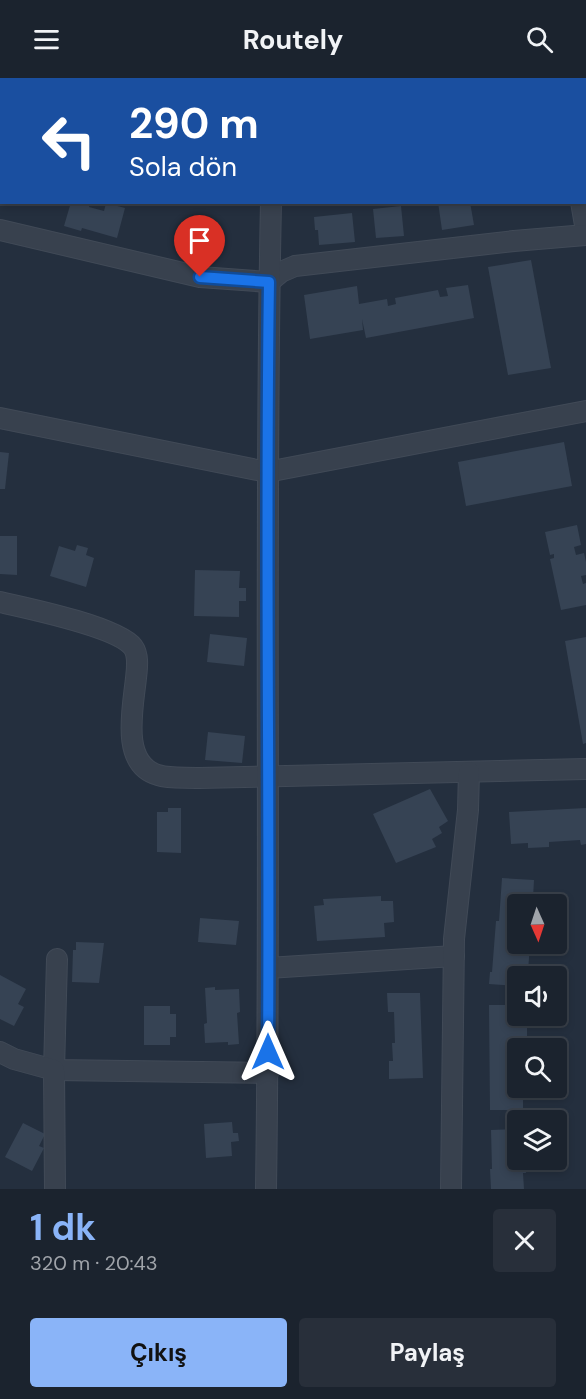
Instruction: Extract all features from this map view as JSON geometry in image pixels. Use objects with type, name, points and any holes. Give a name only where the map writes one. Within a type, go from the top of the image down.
[{"type":"street","points":[[266,1189],[269,777],[267,472],[271,204]]},
{"type":"street","points":[[0,230],[200,277],[269,282],[295,266],[586,233],[581,204]]},
{"type":"street","points":[[0,418],[267,472],[586,411]]},
{"type":"street","points":[[0,602],[62,616],[123,638],[133,647],[136,652],[137,667],[132,745],[140,765],[158,775],[199,778],[586,769]]},
{"type":"street","points":[[451,1189],[454,956],[468,810],[469,772]]},
{"type":"street","points":[[268,968],[454,956]]},
{"type":"street","points":[[55,1189],[54,1070],[57,959]]},
{"type":"street","points":[[0,1052],[14,1059],[54,1070],[268,1073]]},
{"type":"building","points":[[70,204],[90,204],[89,207],[104,211],[106,204],[125,208],[117,238],[82,228],[81,231],[64,226]]},
{"type":"building","points":[[438,204],[470,204],[474,225],[442,230]]},
{"type":"building","points":[[401,206],[404,236],[376,238],[373,209]]},
{"type":"building","points":[[352,213],[355,242],[319,245],[314,217]]},
{"type":"building","points":[[531,260],[551,368],[508,375],[488,267]]},
{"type":"building","points":[[468,285],[474,318],[366,338],[362,319],[363,330],[310,339],[304,295],[357,286],[359,304],[387,299],[388,306],[396,304],[395,298],[438,290],[440,297],[448,296],[446,288]]},
{"type":"building","points":[[564,442],[572,486],[466,506],[458,462]]},
{"type":"building","points":[[0,452],[9,453],[5,489],[0,489]]},
{"type":"building","points":[[577,525],[581,545],[574,547],[576,555],[584,553],[586,562],[586,575],[581,576],[583,584],[586,583],[586,605],[561,610],[550,559],[554,558],[554,554],[550,555],[545,532]]},
{"type":"building","points":[[0,536],[17,536],[17,575],[0,574]]},
{"type":"building","points":[[77,545],[88,548],[86,555],[94,558],[86,587],[50,576],[59,546],[75,551]]},
{"type":"building","points":[[195,570],[240,571],[239,588],[246,588],[246,601],[239,601],[239,617],[194,616]]},
{"type":"building","points":[[210,634],[247,638],[244,666],[207,662]]},
{"type":"building","points":[[586,637],[586,743],[583,744],[565,641]]},
{"type":"building","points":[[208,732],[245,736],[242,763],[205,760]]},
{"type":"building","points":[[430,789],[448,821],[439,827],[442,833],[432,839],[436,847],[396,863],[373,814]]},
{"type":"building","points":[[168,808],[181,808],[181,853],[157,852],[157,812],[168,812]]},
{"type":"building","points":[[586,808],[586,844],[581,845],[580,840],[549,842],[549,847],[528,848],[528,843],[511,844],[509,812]]},
{"type":"building","points":[[502,878],[534,880],[533,894],[507,894],[507,954],[529,954],[528,966],[507,966],[507,985],[489,984],[496,921],[499,921]]},
{"type":"building","points":[[381,896],[381,901],[393,901],[394,922],[384,923],[385,937],[317,941],[314,906],[324,905],[323,899]]},
{"type":"building","points":[[200,918],[239,921],[236,945],[198,942]]},
{"type":"building","points":[[76,942],[104,943],[99,983],[72,982],[73,950],[76,950]]},
{"type":"building","points":[[0,975],[26,989],[18,1004],[24,1007],[14,1026],[0,1019]]},
{"type":"building","points":[[215,987],[215,990],[239,989],[240,1012],[237,1013],[239,1044],[205,1043],[204,1024],[207,1023],[205,988]]},
{"type":"building","points":[[387,993],[420,993],[423,1078],[389,1079],[389,1061],[393,1061],[392,1043],[395,1043],[394,1012],[388,1012]]},
{"type":"building","points":[[489,1005],[507,1005],[507,1026],[527,1026],[527,1038],[507,1038],[507,1098],[523,1098],[523,1110],[490,1110]]},
{"type":"building","points":[[144,1006],[170,1006],[170,1014],[176,1014],[176,1037],[170,1037],[170,1045],[144,1045]]},
{"type":"building","points":[[232,1122],[233,1133],[238,1133],[239,1141],[231,1142],[232,1156],[206,1158],[204,1124]]},
{"type":"building","points":[[23,1123],[45,1134],[39,1146],[44,1148],[32,1171],[5,1157]]},
{"type":"building","points":[[507,1129],[507,1170],[526,1170],[526,1173],[523,1173],[524,1189],[491,1189],[491,1130]]},
{"type":"route","points":[[200,277],[269,282],[268,1052]]}]
